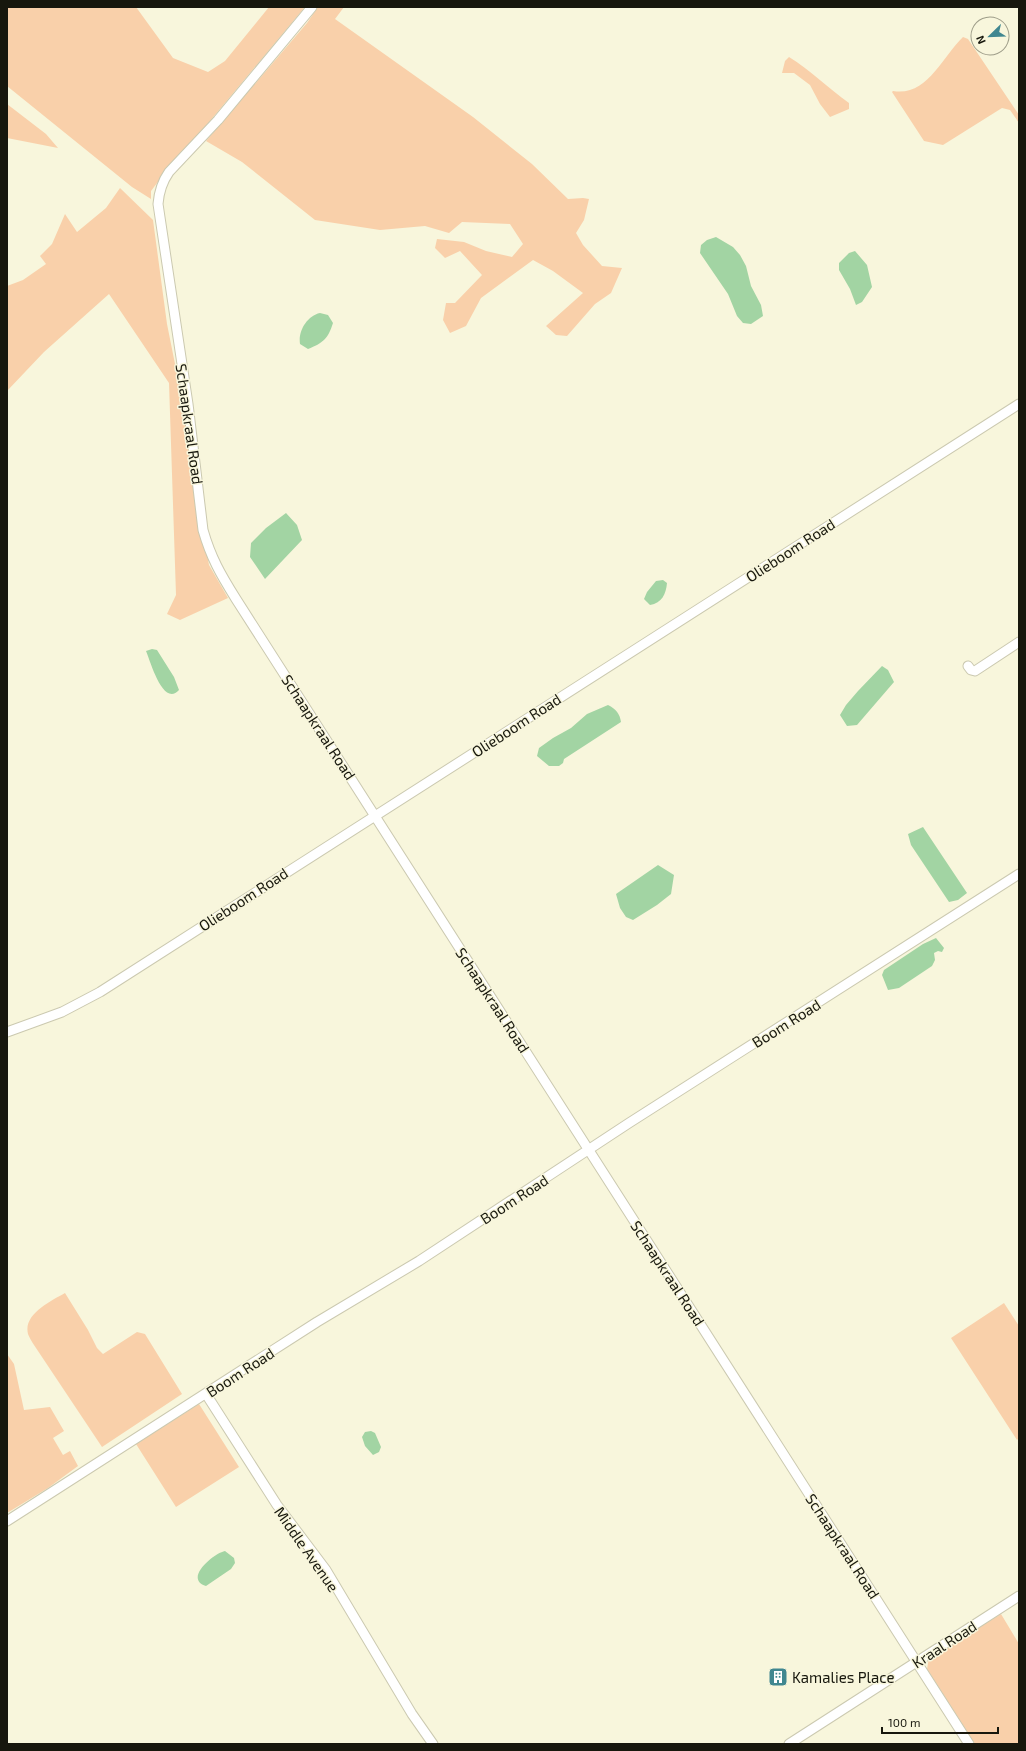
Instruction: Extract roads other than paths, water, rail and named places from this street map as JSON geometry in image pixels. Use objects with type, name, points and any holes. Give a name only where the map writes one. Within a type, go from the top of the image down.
[{"type":"street","name":"Schaapkraal Road","points":[[312,7],[218,120],[169,172],[163,182],[158,204],[188,404],[204,530],[208,548],[214,563],[240,606],[969,1744]]},
{"type":"street","name":"Olieboom Road","points":[[7,1032],[62,1012],[100,992],[1019,404]]},
{"type":"street","points":[[968,666],[971,670],[975,671],[1019,642]]},
{"type":"street","name":"Boom Road","points":[[7,1522],[317,1322],[418,1261],[589,1149],[1019,874]]},
{"type":"street","name":"Middle Avenue","points":[[206,1394],[277,1505],[326,1570],[409,1708],[433,1744]]},
{"type":"street","name":"Kraal Road","points":[[788,1744],[1019,1596]]},
{"type":"place","name":"Kamalies Place","points":[[778,1677]]}]
